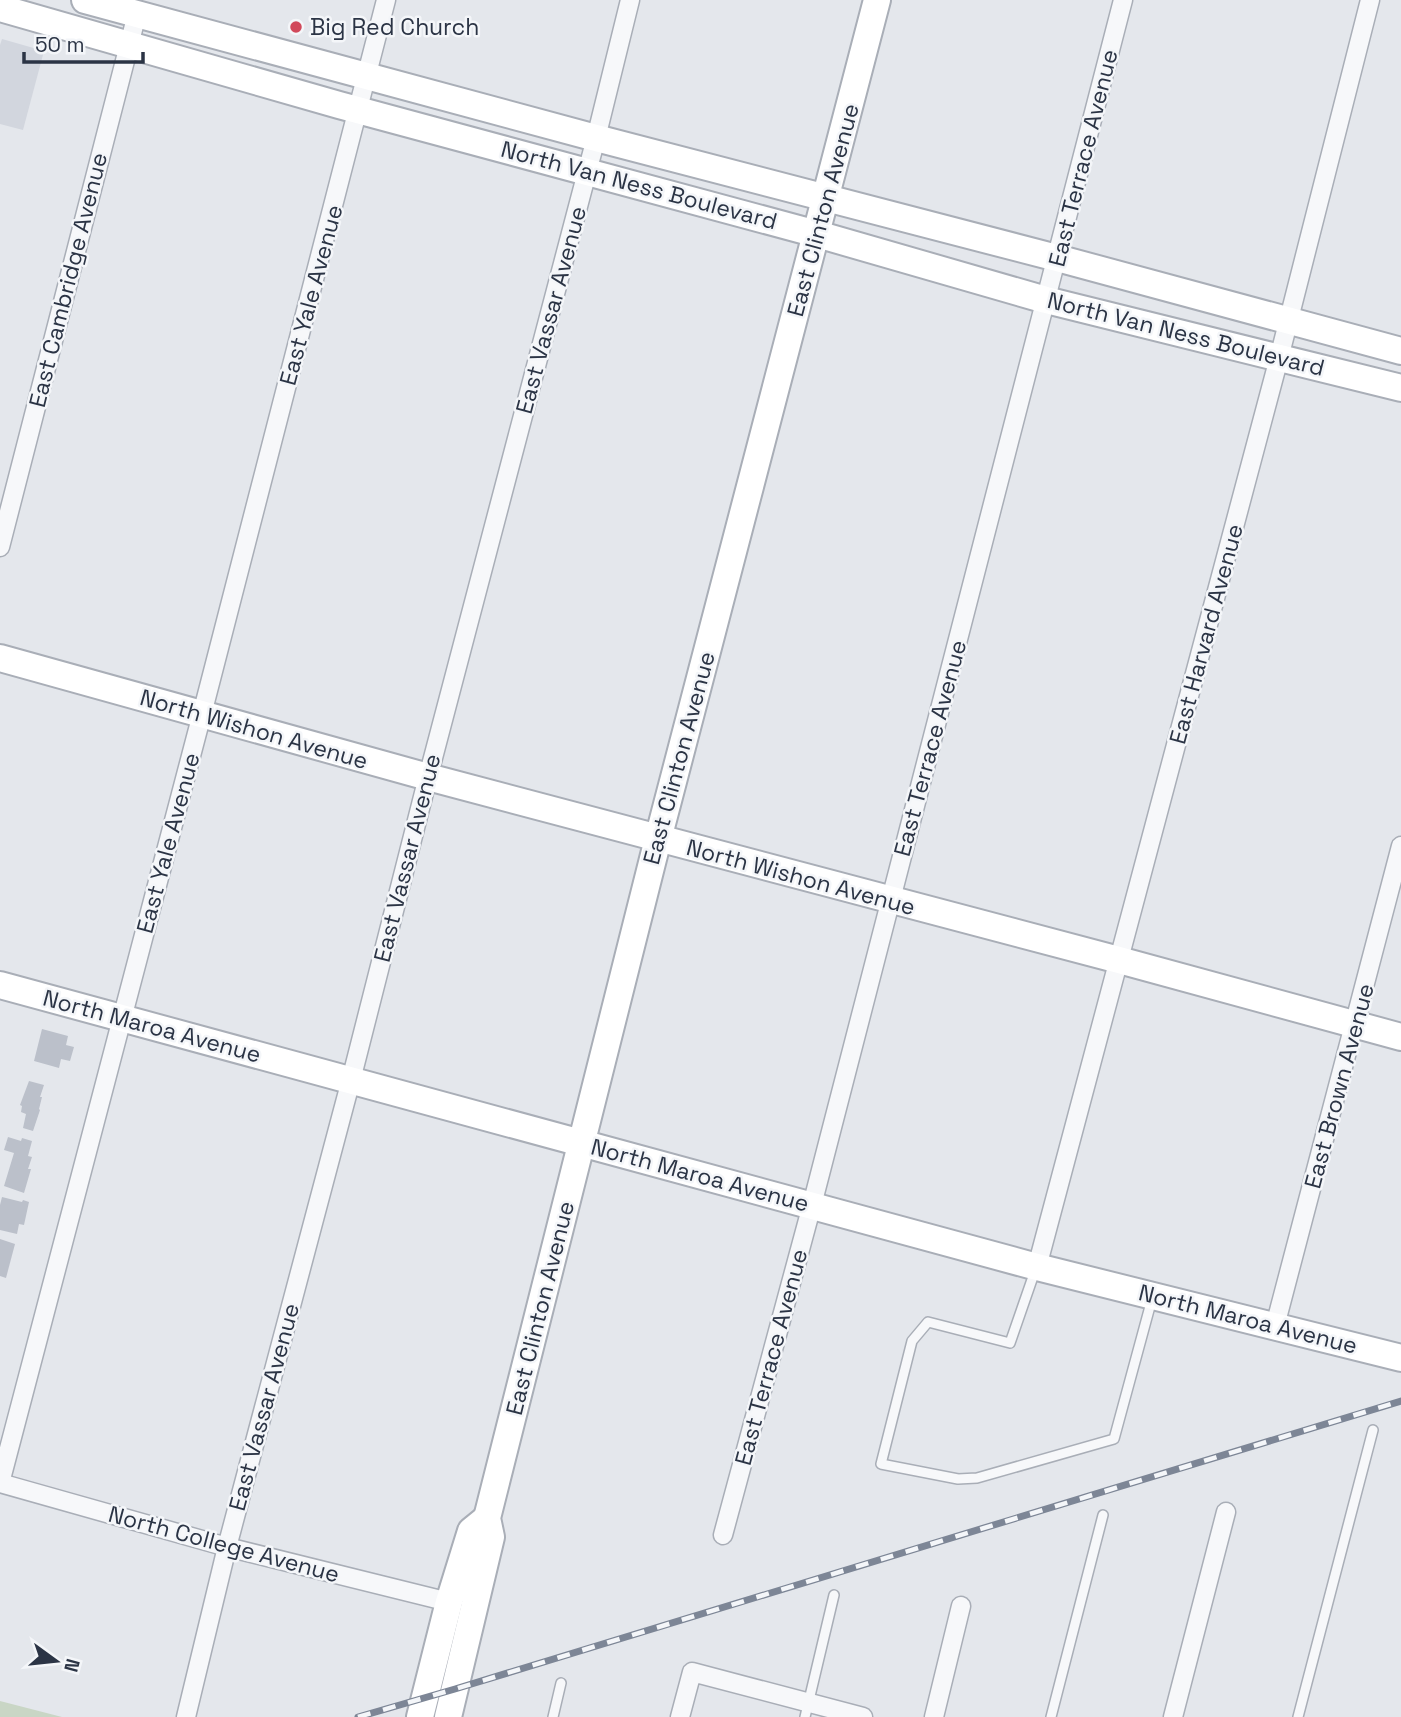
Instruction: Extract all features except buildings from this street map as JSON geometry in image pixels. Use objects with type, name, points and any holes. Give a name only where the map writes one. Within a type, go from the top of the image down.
[{"type":"main road","name":"North Van Ness Boulevard","points":[[86,0],[127,8],[368,77],[1401,351]]},
{"type":"main road","name":"East Clinton Avenue","points":[[448,1717],[491,1537],[486,1518],[658,838],[877,0]]},
{"type":"main road","name":"North Van Ness Boulevard","points":[[0,8],[1046,300],[1401,388]]},
{"type":"main road","name":"North Wishon Avenue","points":[[0,658],[428,777],[1401,1037]]},
{"type":"main road","name":"North Maroa Avenue","points":[[0,985],[1037,1266],[1401,1358]]},
{"type":"main road","name":"East Clinton Avenue","points":[[421,1717],[449,1602],[471,1531],[486,1518]]},
{"type":"main road","points":[[449,1602],[456,1609],[458,1616],[451,1651],[455,1689]]},
{"type":"street","name":"East Yale Avenue","points":[[0,1483],[386,0]]},
{"type":"street","name":"East Vassar Avenue","points":[[186,1717],[227,1547],[351,1080],[630,0]]},
{"type":"street","name":"East Terrace Avenue","points":[[723,1535],[812,1205],[1123,0]]},
{"type":"street","name":"East Harvard Avenue","points":[[1037,1266],[1279,358],[1370,0]]},
{"type":"street","name":"East Cambridge Avenue","points":[[0,547],[129,44],[127,8]]},
{"type":"street","name":"East Brown Avenue","points":[[1275,1326],[1401,846]]},
{"type":"street","name":"North College Avenue","points":[[0,1483],[227,1547],[449,1602]]},
{"type":"street","points":[[1173,1717],[1226,1512]]},
{"type":"street","points":[[934,1717],[961,1605]]},
{"type":"street","points":[[680,1717],[692,1672],[807,1710],[863,1717]]},
{"type":"lane","points":[[1037,1266],[1010,1343],[928,1322],[912,1341],[881,1464],[958,1479],[977,1478],[1114,1439],[1153,1296]]},
{"type":"lane","points":[[1298,1717],[1373,1430]]},
{"type":"lane","points":[[1051,1717],[1102,1515]]},
{"type":"lane","points":[[807,1710],[834,1595]]},
{"type":"lane","points":[[553,1717],[561,1683]]},
{"type":"shaded area","points":[[2,39],[44,51],[23,130],[0,124]]},
{"type":"green space","points":[[0,1701],[62,1717],[0,1717]]},
{"type":"railway","points":[[358,1717],[1401,1401]]},
{"type":"place","name":"Big Red Church","points":[[296,27]]}]
